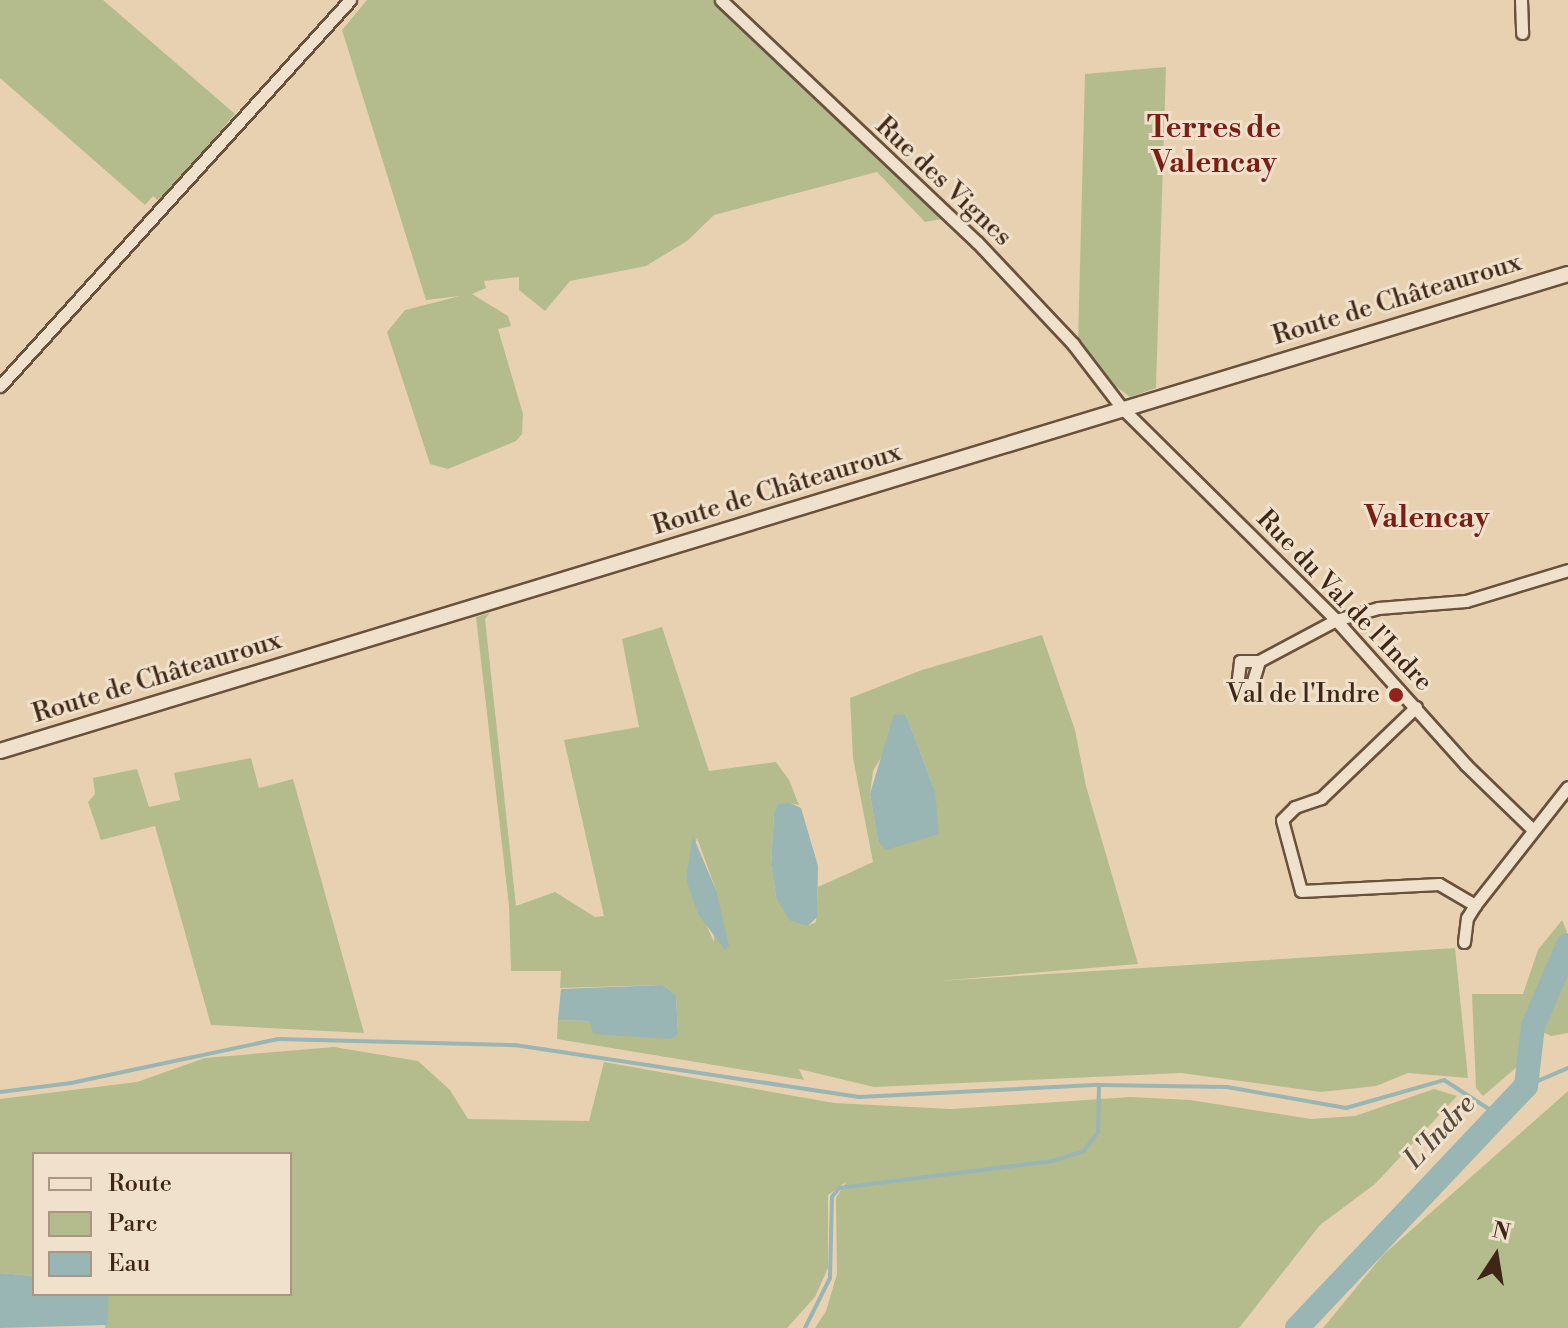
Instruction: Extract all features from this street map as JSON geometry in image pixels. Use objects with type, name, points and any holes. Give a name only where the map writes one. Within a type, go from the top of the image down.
[{"type":"street","points":[[0,386],[350,0]]},
{"type":"street","name":"Rue des Vignes","points":[[721,0],[977,242],[1073,344],[1122,408]]},
{"type":"street","points":[[1521,0],[1522,33]]},
{"type":"street","name":"Route de Châteauroux","points":[[0,751],[1568,274]]},
{"type":"street","name":"Rue du Val de l'Indre","points":[[1122,408],[1336,620],[1466,765],[1531,828]]},
{"type":"street","points":[[1259,661],[1336,620],[1378,608],[1466,601],[1568,570]]},
{"type":"street","points":[[1416,707],[1321,798],[1295,807],[1282,820],[1301,891],[1439,884],[1475,905]]},
{"type":"street","points":[[1464,942],[1467,918],[1475,905],[1531,828],[1568,787]]},
{"type":"green space","points":[[0,0],[103,0],[235,114],[160,202],[153,196],[145,205],[0,78]]},
{"type":"green space","points":[[367,0],[714,0],[948,218],[925,222],[877,172],[714,215],[687,241],[646,266],[570,281],[545,311],[519,290],[519,277],[484,281],[486,288],[472,294],[508,316],[511,326],[498,329],[523,414],[522,434],[516,441],[448,469],[430,464],[387,332],[405,310],[460,296],[426,300],[342,30]]},
{"type":"green space","points":[[1166,67],[1156,388],[1130,397],[1100,374],[1078,342],[1085,74]]},
{"type":"green space","points":[[490,613],[485,619],[516,906],[555,892],[595,917],[604,916],[564,740],[639,727],[622,639],[662,627],[709,771],[776,762],[789,780],[799,805],[790,803],[774,814],[771,865],[776,897],[808,926],[816,922],[818,887],[873,862],[853,758],[850,698],[922,670],[1042,635],[1075,730],[1086,786],[1138,964],[938,981],[1455,948],[1468,1078],[1408,1073],[1376,1086],[1321,1092],[1181,1073],[874,1087],[799,1069],[804,1080],[557,1039],[558,1020],[590,1021],[672,1039],[678,1033],[676,995],[663,985],[560,988],[561,971],[511,971],[509,906],[476,617]],"holes":[[[906,715],[935,791],[878,841],[870,794],[873,771]],[[697,838],[716,890],[714,942],[686,879]]]},
{"type":"green space","points":[[251,758],[259,788],[293,779],[364,1033],[211,1025],[155,826],[101,840],[88,802],[95,794],[93,778],[137,769],[149,807],[180,800],[174,773]]},
{"type":"green space","points":[[1562,920],[1567,932],[1538,991],[1518,1066],[1483,1096],[1476,1088],[1472,994],[1523,994],[1538,950]]},
{"type":"green space","points":[[1568,964],[1568,1033],[1551,1036],[1543,1032],[1550,994]]},
{"type":"green space","points":[[334,1047],[418,1061],[450,1090],[468,1119],[589,1121],[604,1062],[834,1103],[951,1109],[1130,1097],[1190,1100],[1311,1119],[1355,1116],[1434,1089],[1457,1096],[1375,1184],[1320,1225],[1239,1328],[815,1328],[826,1311],[837,1274],[836,1198],[846,1182],[828,1195],[828,1268],[815,1297],[787,1328],[105,1328],[109,1296],[292,1296],[292,1152],[32,1152],[32,1276],[0,1273],[0,1099],[137,1082],[205,1058]]},
{"type":"green space","points":[[1568,1091],[1568,1328],[1323,1328],[1383,1255]]},
{"type":"water","points":[[894,714],[906,715],[935,791],[939,834],[886,850],[878,841],[870,794]]},
{"type":"water","points":[[790,803],[801,808],[818,866],[817,917],[808,926],[789,920],[776,897],[771,865],[774,814],[778,804]]},
{"type":"water","points":[[693,836],[716,890],[729,946],[725,950],[698,914],[686,879]]},
{"type":"water","points":[[663,985],[676,995],[678,1034],[672,1039],[593,1034],[590,1021],[558,1020],[561,989]]},
{"type":"water","points":[[0,1273],[32,1276],[32,1296],[109,1296],[107,1325],[0,1328]]},
{"type":"waterway","name":"L'Indre","points":[[1297,1328],[1526,1086],[1533,1026],[1568,945]]},
{"type":"waterway","points":[[0,1092],[71,1083],[278,1039],[515,1045],[859,1097],[1099,1085],[1227,1087],[1346,1108],[1444,1080],[1498,1115]]},
{"type":"waterway","points":[[1526,1086],[1568,1068]]},
{"type":"waterway","points":[[805,1328],[830,1278],[832,1197],[839,1188],[1052,1161],[1084,1151],[1098,1132],[1099,1085]]},
{"type":"place","name":"Val de l'Indre","points":[[1396,695]]},
{"type":"district","name":"Terres de Valencay","points":[[1214,145]]},
{"type":"district","name":"Valencay","points":[[1427,518]]}]
